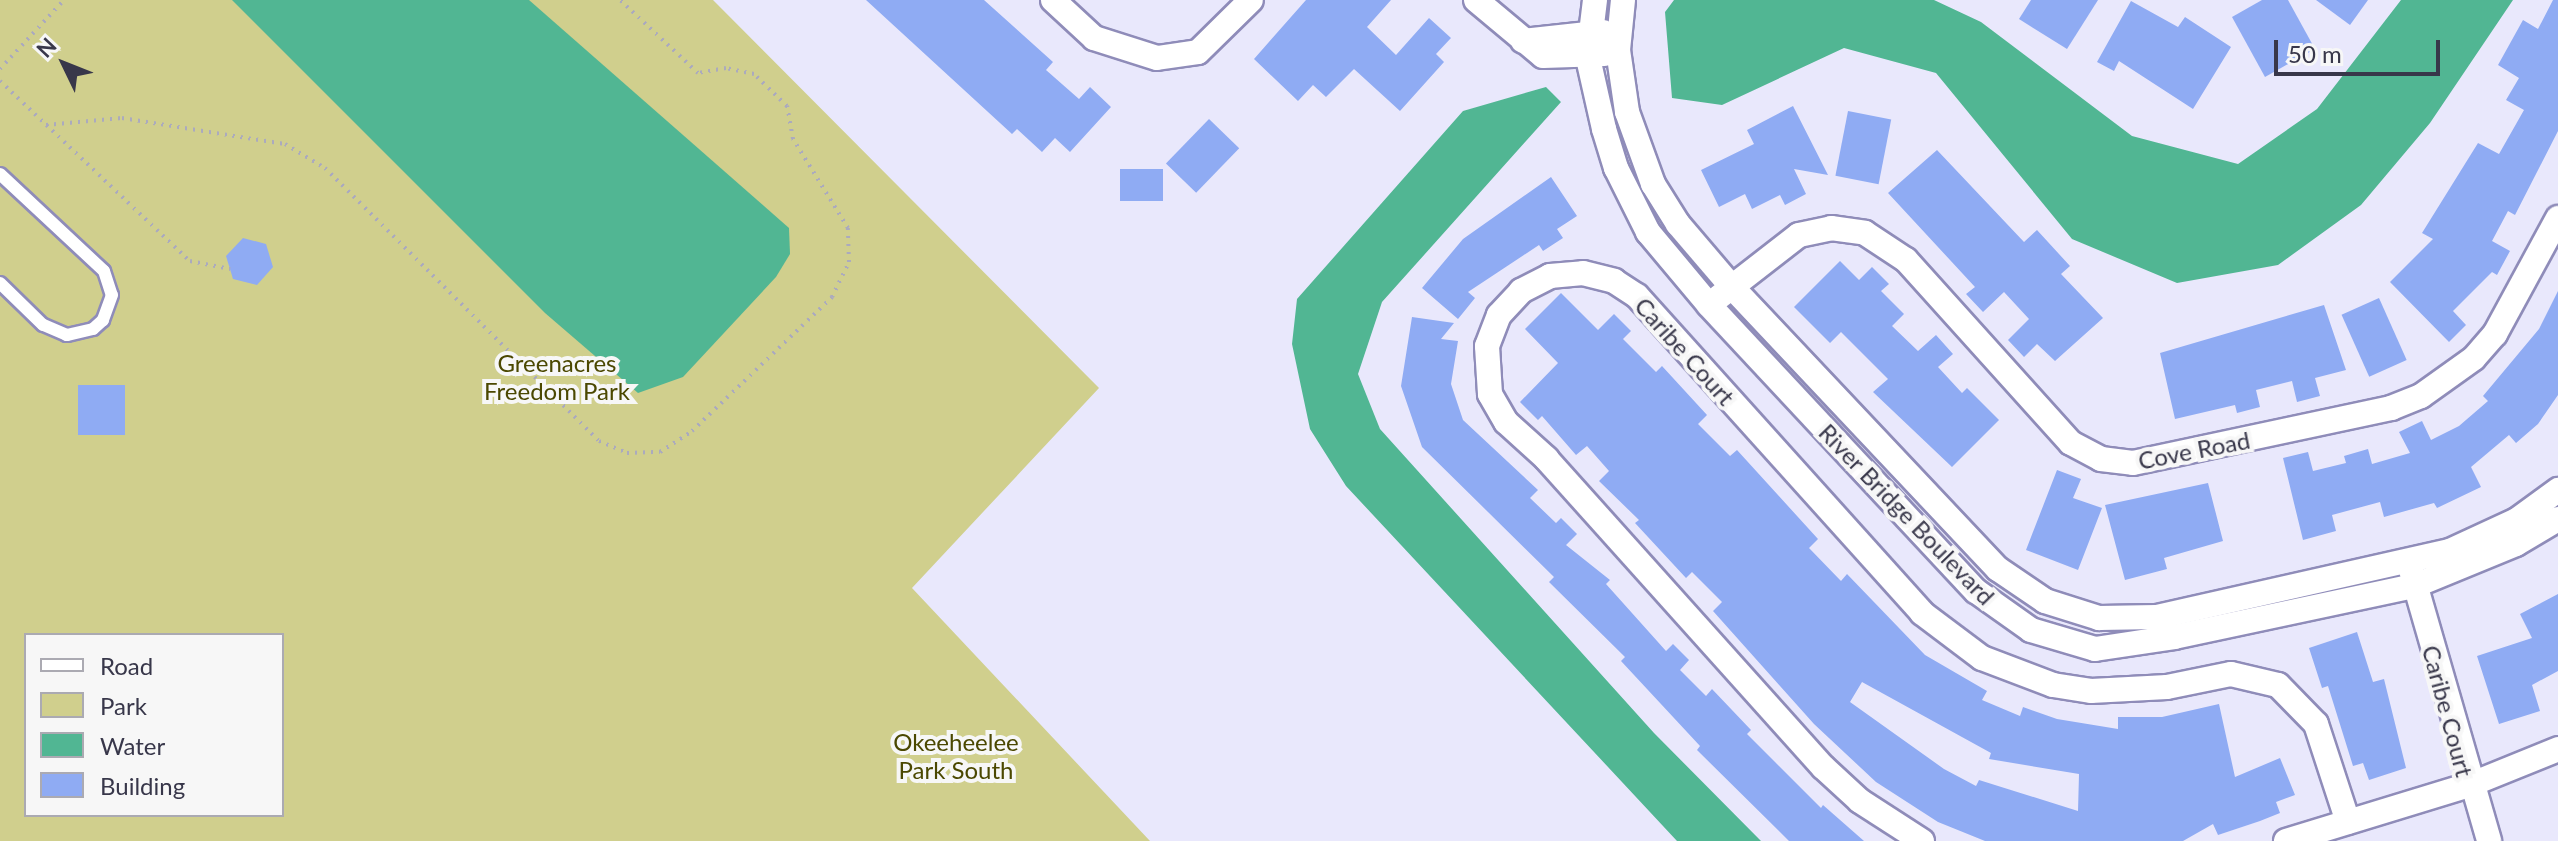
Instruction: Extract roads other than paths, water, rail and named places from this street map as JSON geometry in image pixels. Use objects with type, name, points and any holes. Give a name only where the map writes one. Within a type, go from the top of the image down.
[{"type":"street","points":[[1053,0],[1094,38],[1157,58],[1198,52],[1251,0]]},
{"type":"street","points":[[1476,0],[1523,41],[1589,46],[1619,40]]},
{"type":"street","name":"River Bridge Boulevard","points":[[1595,0],[1589,46],[1604,129],[1625,189],[1648,232],[1709,305],[1976,591],[2031,630],[2095,649],[2414,586],[2516,544],[2558,519]]},
{"type":"street","name":"River Bridge Boulevard","points":[[1623,0],[1619,40],[1627,112],[1653,184],[1731,286],[1998,569],[2058,606],[2099,618],[2157,617],[2410,562],[2492,534],[2558,490]]},
{"type":"street","name":"Cove Road","points":[[1709,305],[1799,235],[1831,228],[1880,239],[1906,260],[2071,443],[2101,459],[2133,463],[2391,408],[2421,396],[2466,365],[2495,334],[2558,218]]},
{"type":"street","name":"Caribe Court","points":[[1922,841],[1860,801],[1823,767],[1547,459],[1506,422],[1490,394],[1486,354],[1499,315],[1521,291],[1550,276],[1583,273],[1614,281],[1637,296],[1922,613],[1982,658],[2041,681],[2091,691],[2167,687],[2231,674],[2278,685],[2316,724],[2348,822]]},
{"type":"street","name":"Caribe Court","points":[[2286,841],[2472,784],[2414,586],[2410,562]]},
{"type":"street","points":[[2489,841],[2472,784],[2558,749]]},
{"type":"lane","points":[[0,174],[104,271],[112,295],[103,320],[93,329],[67,335],[43,325],[0,283]]},
{"type":"water","points":[[232,0],[529,0],[789,228],[790,254],[776,277],[683,377],[638,393],[545,313]]},
{"type":"water","points":[[1674,0],[1934,0],[1981,22],[2132,136],[2238,164],[2317,109],[2401,0],[2513,0],[2430,123],[2361,205],[2278,265],[2177,283],[2072,239],[1936,73],[1844,48],[1722,105],[1672,98],[1665,12]]},
{"type":"water","points":[[1546,87],[1561,102],[1382,302],[1358,374],[1380,429],[1654,733],[1761,841],[1677,841],[1346,486],[1310,429],[1292,344],[1297,299],[1463,111]]},
{"type":"park label","name":"Greenacres Freedom Park","points":[[557,377]]},
{"type":"park label","name":"Okeeheelee Park South","points":[[956,756]]}]
